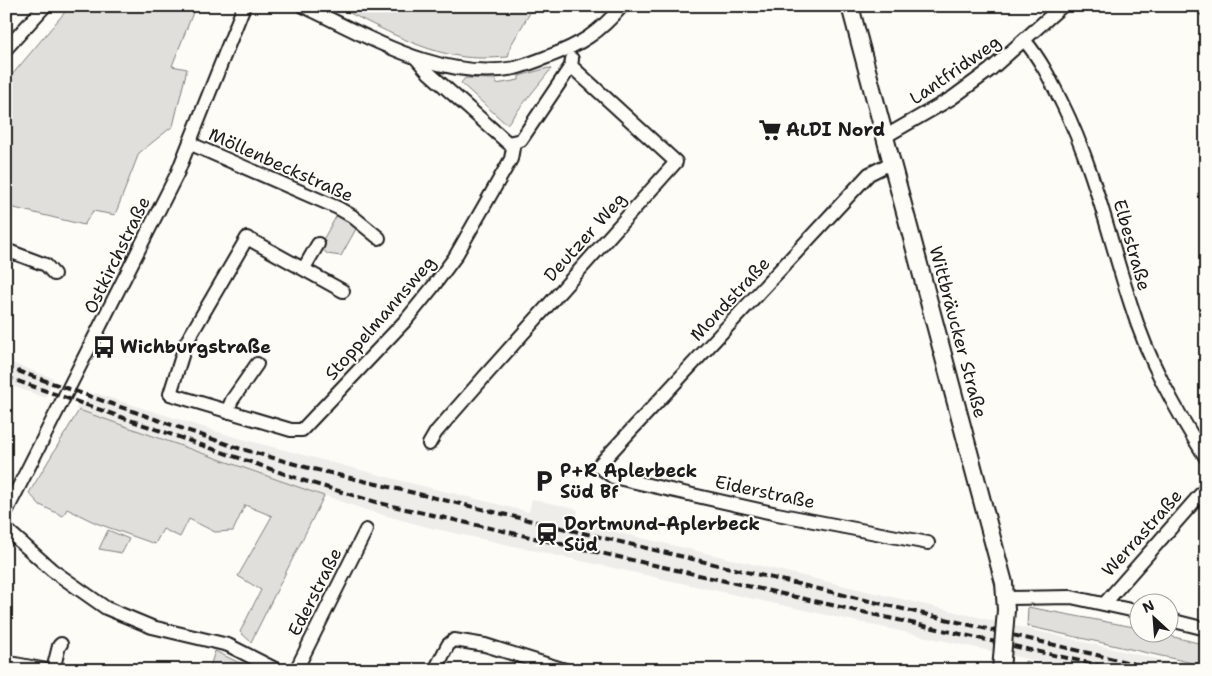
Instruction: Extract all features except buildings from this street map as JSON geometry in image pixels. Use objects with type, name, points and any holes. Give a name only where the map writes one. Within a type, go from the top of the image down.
[{"type":"main road","name":"Wittbräucker Straße","points":[[850,6],[893,162],[1006,604],[1001,670]]},
{"type":"street","points":[[6,49],[45,6]]},
{"type":"street","name":"Ostkirchstraße","points":[[6,512],[74,381],[191,144],[244,6]]},
{"type":"street","points":[[303,6],[416,58],[446,66],[496,70],[516,68],[572,48],[597,32],[622,6]]},
{"type":"street","name":"Lantfridweg","points":[[886,136],[952,98],[1025,41],[1062,6]]},
{"type":"street","points":[[1203,6],[1206,10]]},
{"type":"street","name":"Elbestraße","points":[[1025,41],[1042,64],[1055,88],[1085,154],[1131,305],[1151,360],[1167,393],[1206,458]]},
{"type":"street","points":[[416,58],[428,74],[508,143],[521,140],[571,66],[572,48]]},
{"type":"street","name":"Deutzer Weg","points":[[429,444],[436,432],[485,376],[676,162],[571,66]]},
{"type":"street","name":"Stoppelmannsweg","points":[[227,412],[291,430],[302,430],[406,320],[455,258],[512,159],[514,142]]},
{"type":"street","name":"Möllenbeckstraße","points":[[191,144],[338,208],[352,216],[378,238]]},
{"type":"street","name":"Mondstraße","points":[[598,466],[869,174],[893,162]]},
{"type":"street","points":[[257,364],[232,400],[227,412],[170,394],[186,343],[247,238],[343,291]]},
{"type":"street","points":[[304,268],[318,244]]},
{"type":"street","points":[[6,250],[46,265],[54,274]]},
{"type":"street","name":"Eiderstraße","points":[[598,466],[613,477],[777,514],[928,543]]},
{"type":"street","name":"Werrastraße","points":[[1105,603],[1206,488]]},
{"type":"street","points":[[6,529],[52,570],[106,608],[152,627],[228,645],[277,670]]},
{"type":"street","name":"Ederstraße","points":[[296,670],[366,530]]},
{"type":"street","points":[[1006,604],[1072,597],[1130,609]]},
{"type":"street","points":[[1180,622],[1206,629]]},
{"type":"street","points":[[435,670],[448,645],[454,640],[485,645],[565,670]]},
{"type":"street","points":[[53,670],[61,644]]},
{"type":"street","points":[[6,665],[10,663],[47,670]]},
{"type":"shaded area","points":[[70,6],[188,6],[194,10],[172,66],[187,69],[173,126],[139,153],[115,215],[93,211],[84,225],[6,206],[6,82]]},
{"type":"shaded area","points":[[335,6],[534,6],[511,45],[508,57],[470,58],[442,53],[410,42]]},
{"type":"shaded area","points":[[548,68],[551,69],[506,124],[461,83],[465,78],[495,79],[496,84],[519,80],[519,76]]},
{"type":"shaded area","points":[[337,215],[357,227],[341,256],[327,254],[320,245]]},
{"type":"shaded area","points":[[6,361],[53,378],[46,398],[6,384]]},
{"type":"shaded area","points":[[95,393],[231,436],[406,482],[529,512],[532,499],[576,509],[578,510],[576,520],[616,529],[616,532],[1203,670],[1077,670],[427,527],[366,510],[75,409]]},
{"type":"shaded area","points":[[79,410],[324,496],[251,642],[240,632],[261,590],[238,576],[272,516],[245,505],[233,531],[215,532],[189,519],[180,537],[163,529],[155,544],[96,523],[67,509],[63,516],[40,505],[29,493]]},
{"type":"shaded area","points":[[108,530],[129,539],[122,553],[99,549]]},
{"type":"shaded area","points":[[1028,607],[1130,626],[1130,644],[1180,644],[1180,638],[1206,645],[1206,666],[1027,626]]},
{"type":"shaded area","points":[[215,651],[254,670],[209,670]]},
{"type":"shaded area","points":[[1025,661],[1062,670],[1024,670]]},
{"type":"railway","points":[[6,367],[238,448],[309,468],[1160,670]]},
{"type":"railway","points":[[6,377],[305,481],[379,503],[1120,670]]},
{"type":"place","name":"ALDI Nord","points":[[770,130]]},
{"type":"place","name":"Wichburgstraße","points":[[104,347]]},
{"type":"place","name":"P+R Aplerbeck Süd Bf","points":[[544,481]]},
{"type":"place","name":"Dortmund-Aplerbeck Süd","points":[[547,534]]}]
